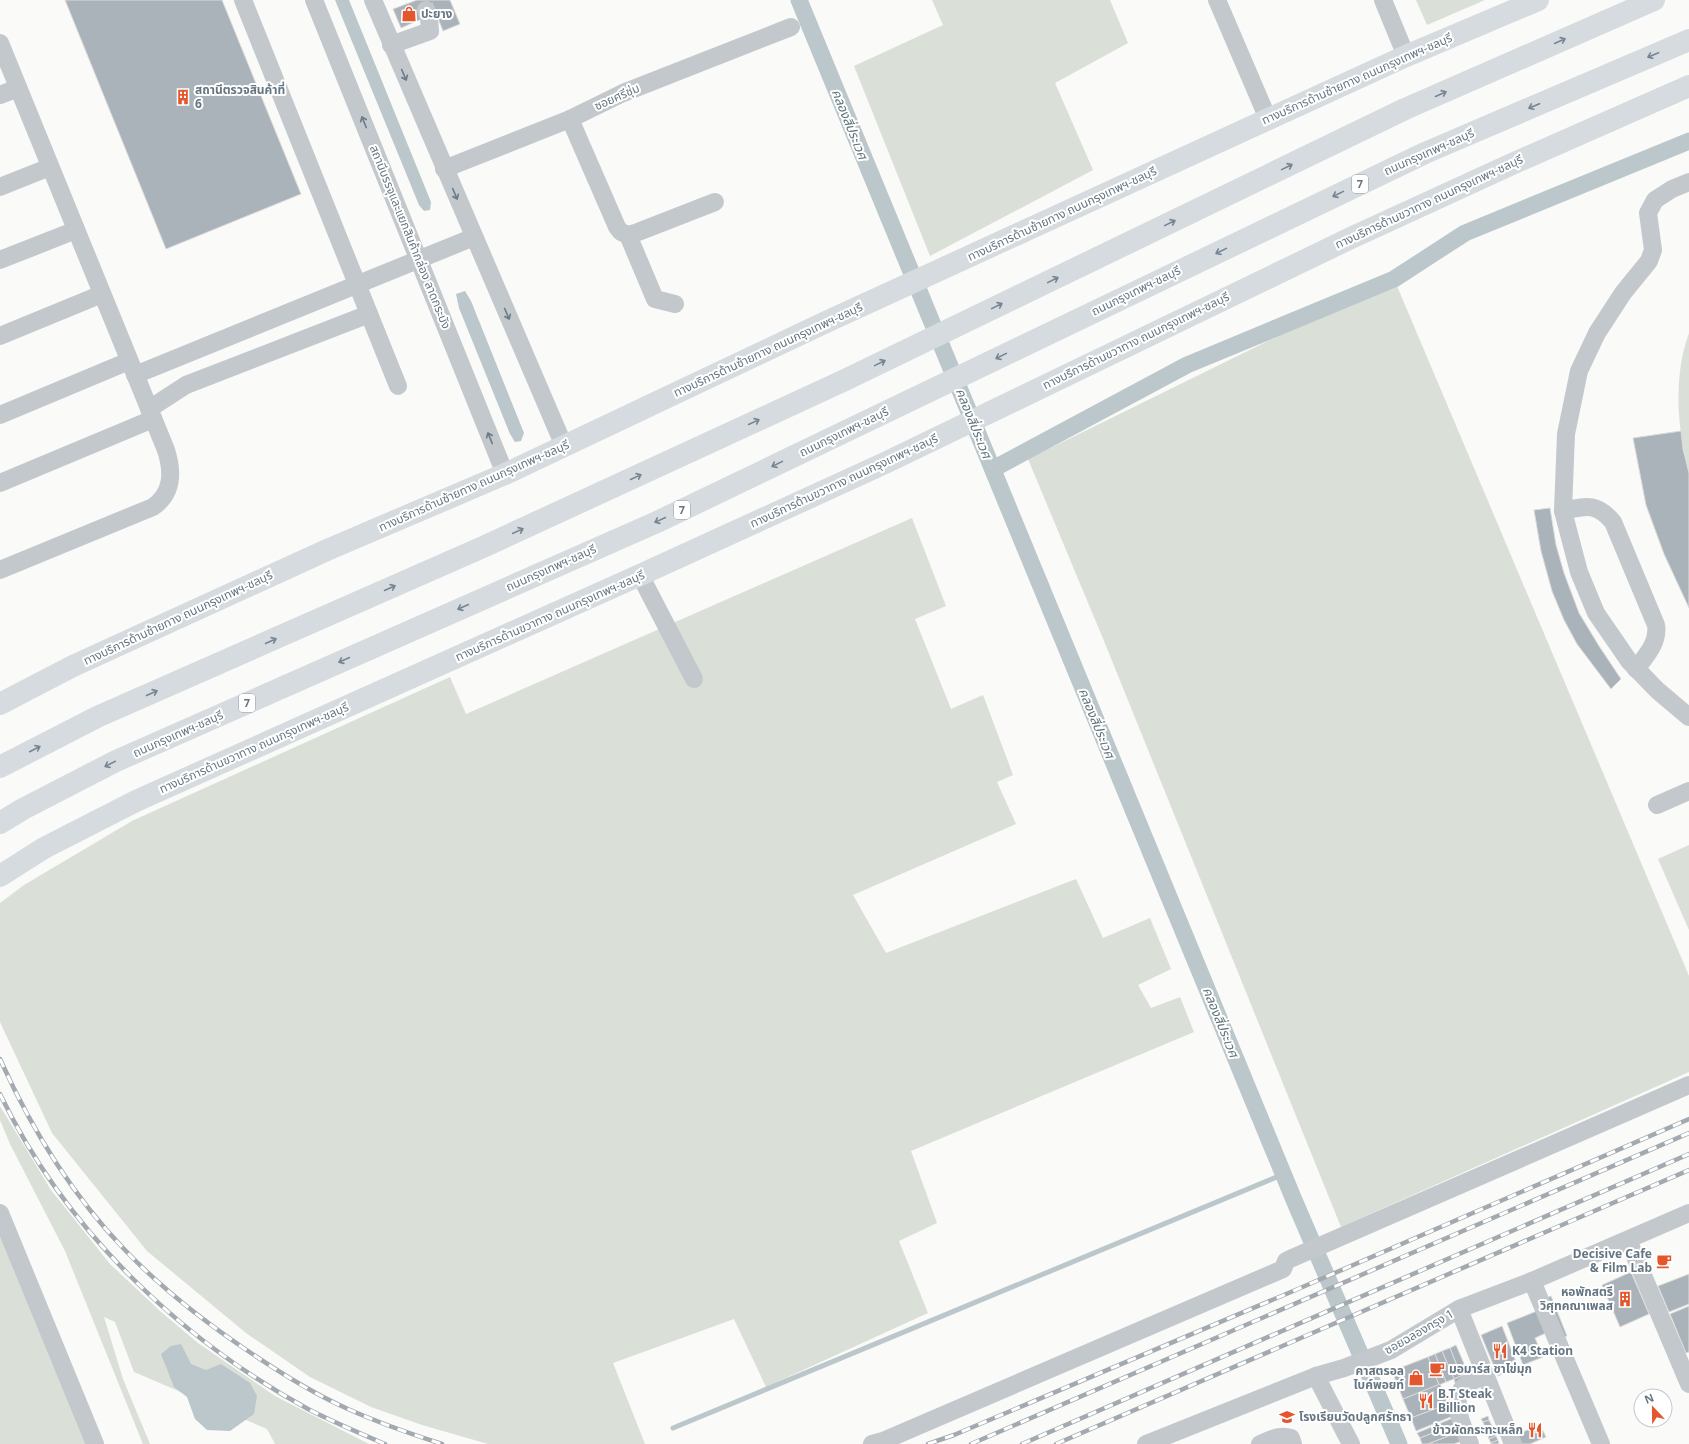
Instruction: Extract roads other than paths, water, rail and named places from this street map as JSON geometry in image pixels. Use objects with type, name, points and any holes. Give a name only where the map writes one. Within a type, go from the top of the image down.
[{"type":"main road","name":"ทางบริการด้านซ้ายทาง ถนนกรุงเทพฯ-ชลบุรี","points":[[0,704],[73,666],[327,550],[505,474],[826,322],[1268,119],[1406,56],[1538,0]]},
{"type":"main road","points":[[0,767],[97,717],[483,547],[845,380],[1405,109],[1654,0]]},
{"type":"main road","name":"ถนนกรุงเทพฯ-ชลบุรี","points":[[0,823],[23,809],[116,761],[657,522],[1425,153],[1689,40]]},
{"type":"main road","name":"ทางบริการด้านขวาทาง ถนนกรุงเทพฯ-ชลบุรี","points":[[0,876],[44,848],[136,801],[384,691],[645,584],[885,462],[1353,237],[1512,164],[1689,86]]},
{"type":"street","points":[[243,0],[398,386]]},
{"type":"street","name":"สถานีบรรจุและแยกสินค้ากล่อง ลาดกระบัง","points":[[314,0],[505,474]]},
{"type":"street","points":[[373,0],[444,169],[564,446]]},
{"type":"street","points":[[1216,0],[1268,119]]},
{"type":"street","points":[[1383,0],[1406,56]]},
{"type":"street","points":[[392,45],[430,31],[430,18],[426,10]]},
{"type":"street","name":"ซอยศรีชุ่ม","points":[[444,169],[570,119],[623,93],[791,27]]},
{"type":"street","points":[[0,42],[170,464],[168,488],[165,496],[153,507],[0,570]]},
{"type":"street","points":[[0,95],[18,88]]},
{"type":"street","points":[[570,119],[617,227],[621,232],[628,235],[656,299],[675,304]]},
{"type":"street","points":[[0,187],[50,166]]},
{"type":"street","points":[[1689,182],[1655,200],[1648,213],[1653,250],[1649,261],[1623,293],[1597,333],[1579,371],[1566,434],[1563,512],[1579,572],[1596,613],[1636,669],[1657,690],[1689,717]]},
{"type":"street","points":[[628,235],[715,202]]},
{"type":"street","points":[[0,260],[76,230]]},
{"type":"street","points":[[0,415],[132,368],[357,284],[474,237]]},
{"type":"street","points":[[0,336],[102,294]]},
{"type":"street","points":[[0,483],[151,414],[186,385],[369,314]]},
{"type":"street","points":[[1563,512],[1582,507],[1593,508],[1604,512],[1612,522],[1657,630],[1652,646],[1636,669]]},
{"type":"street","points":[[645,584],[694,678]]},
{"type":"street","points":[[1657,805],[1689,791]]},
{"type":"street","points":[[872,1444],[890,1438],[1283,1269],[1286,1261],[1689,1085]]},
{"type":"street","points":[[0,1213],[96,1444]]},
{"type":"street","name":"ซอยฉลองกรุง 1","points":[[1146,1444],[1316,1376],[1344,1368],[1391,1350],[1459,1309],[1532,1281],[1689,1213]]},
{"type":"street","points":[[1628,1240],[1689,1384]]},
{"type":"street","points":[[1532,1281],[1601,1444]]},
{"type":"street","points":[[1459,1309],[1513,1444]]},
{"type":"street","points":[[1470,1444],[1459,1416],[1458,1402],[1460,1392],[1483,1369]]},
{"type":"street","points":[[1316,1376],[1352,1444]]},
{"type":"street","points":[[1260,1444],[1276,1437],[1285,1436],[1291,1438],[1293,1444]]},
{"type":"waterway","name":"คลองสี่ประเวศ","points":[[799,0],[1294,1200],[1399,1444]]},
{"type":"waterway","points":[[993,469],[1187,365],[1394,279],[1465,233],[1689,141]]},
{"type":"waterway","points":[[673,1428],[1284,1174]]},
{"type":"railway","points":[[0,1059],[39,1135],[70,1183],[87,1206],[124,1249],[169,1292],[234,1342],[311,1390],[335,1403],[371,1419],[442,1444]]},
{"type":"railway","points":[[0,1094],[27,1143],[57,1190],[92,1234],[130,1276],[171,1314],[214,1349],[260,1381],[317,1414],[385,1444]]},
{"type":"railway","points":[[928,1444],[954,1435],[1298,1289],[1689,1119]]},
{"type":"railway","points":[[971,1444],[1689,1133]]},
{"type":"railway","points":[[1022,1444],[1689,1154]]},
{"type":"railway","points":[[1056,1444],[1689,1170]]},
{"type":"place","name":"ปะยาง","points":[[409,14]]},
{"type":"place","name":"สถานีตรวจสินค้าที่ 6","points":[[183,97]]},
{"type":"place","name":"Decisive Cafe & Film Lab","points":[[1664,1261]]},
{"type":"place","name":"หอพักสตรี วิศุทคณาเพลส","points":[[1625,1299]]},
{"type":"place","name":"K4 Station","points":[[1500,1351]]},
{"type":"place","name":"มอมาร์ส ชาไข่มุก","points":[[1437,1369]]},
{"type":"place","name":"คาสตรอล ไบค์พอยท์","points":[[1416,1378]]},
{"type":"place","name":"B.T Steak Billion","points":[[1426,1401]]},
{"type":"place","name":"โรงเรียนวัดปลูกศรัทธา","points":[[1287,1417]]},
{"type":"place","name":"ข้าวผัดกระทะเหล็ก","points":[[1535,1430]]}]
